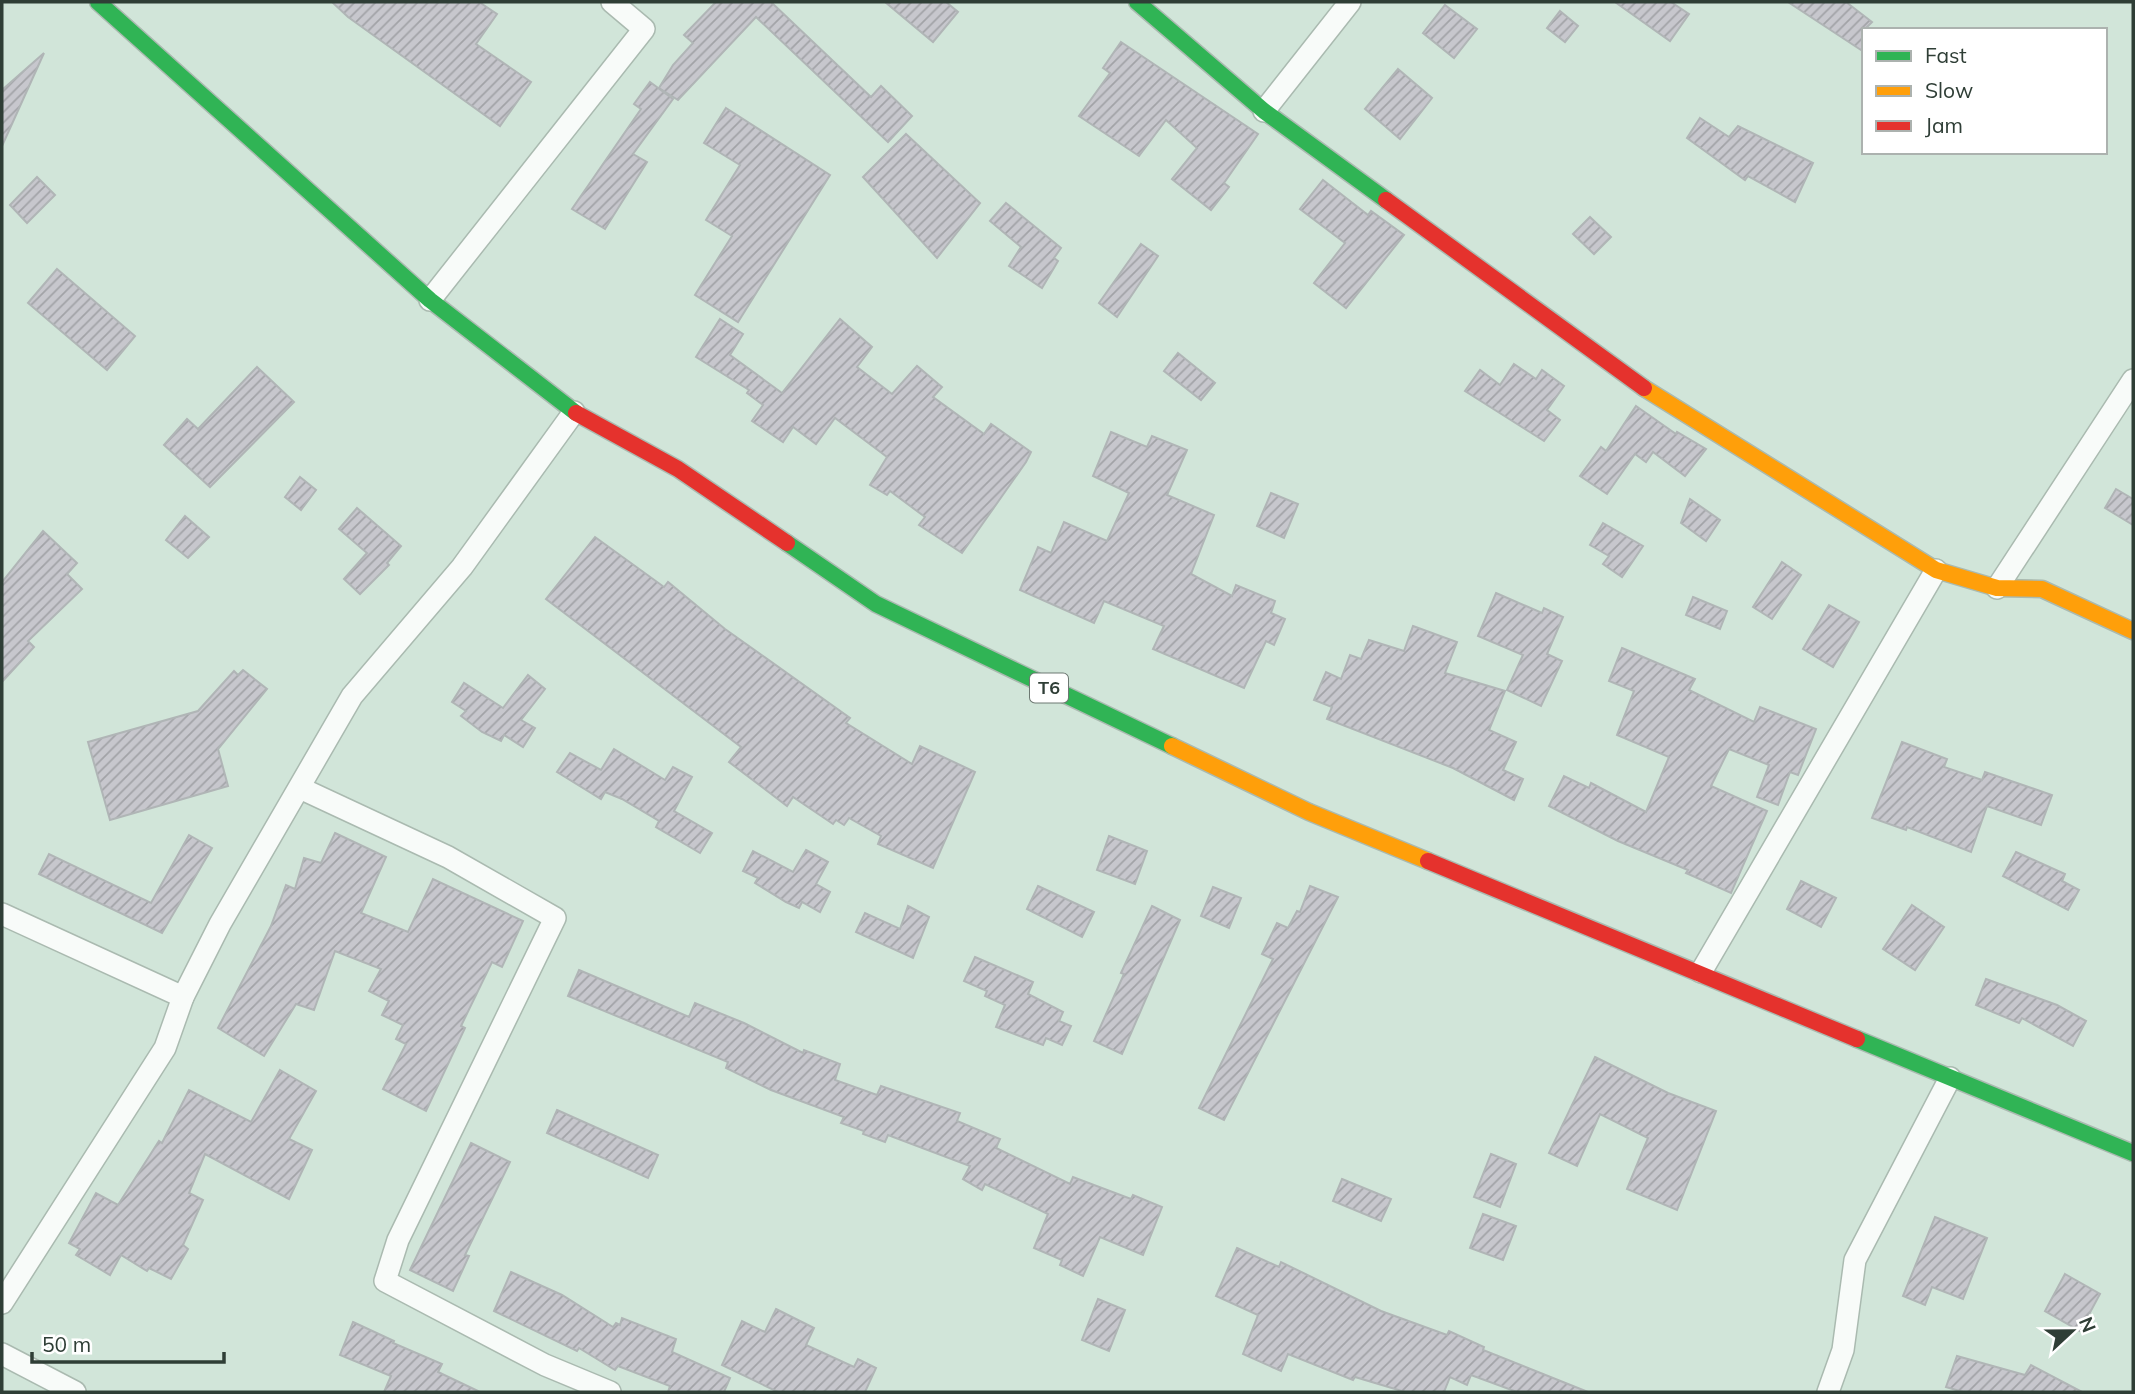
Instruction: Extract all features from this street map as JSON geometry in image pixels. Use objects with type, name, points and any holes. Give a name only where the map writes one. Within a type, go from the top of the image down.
[{"type":"main road","name":"T6","points":[[98,2],[430,300],[574,412],[678,469],[888,610],[1309,812],[2133,1153]]},
{"type":"main road","points":[[1137,2],[1264,111],[1661,401],[1936,570],[1997,588],[2042,589],[2133,631]]},
{"type":"street","points":[[430,300],[644,29],[612,2]]},
{"type":"street","points":[[1264,111],[1350,2]]},
{"type":"street","points":[[1997,588],[2133,380]]},
{"type":"street","points":[[2,1303],[165,1048],[183,997],[220,924],[352,696],[462,567],[574,412]]},
{"type":"street","points":[[1701,972],[1936,570]]},
{"type":"street","points":[[300,788],[449,857],[555,918],[398,1240],[385,1281],[545,1365],[610,1392]]},
{"type":"street","points":[[2,914],[183,997]]},
{"type":"street","points":[[1828,1392],[1843,1350],[1855,1259],[1950,1078]]},
{"type":"street","points":[[2,1354],[75,1392]]},
{"type":"building","points":[[332,2],[479,2],[497,14],[476,44],[531,82],[500,126],[348,17]]},
{"type":"building","points":[[716,2],[771,2],[871,97],[881,86],[912,116],[888,142],[756,17],[678,100],[659,88],[673,65],[693,43],[684,35]]},
{"type":"building","points":[[885,2],[946,2],[958,12],[933,42]]},
{"type":"building","points":[[1615,2],[1671,2],[1689,14],[1670,41]]},
{"type":"building","points":[[1788,2],[1846,2],[1872,22],[1862,28],[1862,51]]},
{"type":"building","points":[[1445,5],[1477,29],[1454,58],[1423,33]]},
{"type":"building","points":[[1560,11],[1578,26],[1565,42],[1547,28]]},
{"type":"building","points":[[1121,42],[1258,134],[1224,183],[1229,187],[1211,210],[1172,179],[1197,148],[1166,120],[1139,156],[1079,116],[1110,73],[1103,68]]},
{"type":"building","points":[[44,53],[2,146],[2,90]]},
{"type":"building","points":[[1398,69],[1432,98],[1400,139],[1365,109]]},
{"type":"building","points":[[650,82],[673,99],[633,154],[647,162],[605,229],[572,209],[641,109],[634,104]]},
{"type":"building","points":[[726,108],[830,175],[738,322],[695,295],[732,236],[706,220],[740,165],[704,143]]},
{"type":"building","points":[[1700,118],[1729,137],[1738,126],[1813,163],[1795,202],[1748,176],[1745,180],[1687,138]]},
{"type":"building","points":[[906,134],[980,203],[937,258],[863,177]]},
{"type":"building","points":[[37,177],[55,195],[27,223],[10,205]]},
{"type":"building","points":[[1323,180],[1368,215],[1371,211],[1404,235],[1346,308],[1314,283],[1345,243],[1300,209]]},
{"type":"building","points":[[1006,203],[1061,248],[1054,258],[1058,261],[1042,288],[1009,266],[1021,247],[990,221]]},
{"type":"building","points":[[1590,217],[1611,237],[1594,254],[1573,234]]},
{"type":"building","points":[[1141,244],[1158,256],[1117,317],[1099,303]]},
{"type":"building","points":[[57,269],[135,336],[107,370],[28,303]]},
{"type":"building","points":[[720,319],[743,334],[730,355],[782,393],[840,319],[872,347],[857,367],[892,394],[917,366],[942,387],[933,397],[984,434],[991,424],[1031,452],[962,553],[919,525],[925,517],[890,491],[887,495],[870,485],[887,457],[835,418],[816,444],[793,427],[783,442],[752,421],[763,405],[747,393],[749,390],[696,357]]},
{"type":"building","points":[[1178,353],[1215,383],[1201,400],[1164,371]]},
{"type":"building","points":[[1514,364],[1536,379],[1542,370],[1564,386],[1547,410],[1560,420],[1544,441],[1465,391],[1480,370],[1500,385]]},
{"type":"building","points":[[257,367],[294,402],[210,487],[164,445],[187,419],[198,429]]},
{"type":"building","points":[[1636,406],[1676,434],[1677,432],[1706,449],[1685,476],[1653,452],[1646,462],[1635,454],[1607,494],[1580,476],[1601,447],[1606,451]]},
{"type":"building","points":[[1111,432],[1147,447],[1152,436],[1187,450],[1167,495],[1214,515],[1191,574],[1232,596],[1236,585],[1275,601],[1271,613],[1285,619],[1274,645],[1266,641],[1244,688],[1153,649],[1164,626],[1104,601],[1094,623],[1020,590],[1038,547],[1051,553],[1064,522],[1107,541],[1129,493],[1093,476]]},
{"type":"building","points":[[300,477],[316,490],[301,510],[285,497]]},
{"type":"building","points":[[2116,489],[2133,499],[2133,525],[2105,508]]},
{"type":"building","points":[[1271,493],[1298,504],[1284,538],[1257,526]]},
{"type":"building","points":[[1690,499],[1720,520],[1706,541],[1681,523]]},
{"type":"building","points":[[357,508],[401,546],[387,563],[389,565],[360,594],[344,579],[367,553],[339,529]]},
{"type":"building","points":[[185,516],[209,537],[188,558],[166,540]]},
{"type":"building","points":[[1603,523],[1643,546],[1622,577],[1603,564],[1609,556],[1590,545]]},
{"type":"building","points":[[43,531],[77,563],[67,574],[82,589],[28,641],[34,647],[2,682],[2,582]]},
{"type":"building","points":[[595,537],[664,587],[668,582],[725,629],[850,718],[846,723],[912,764],[920,746],[975,772],[933,868],[878,844],[881,836],[849,818],[844,825],[836,820],[833,824],[793,797],[787,806],[729,762],[741,747],[546,599]]},
{"type":"building","points":[[1782,562],[1801,575],[1772,619],[1753,607]]},
{"type":"building","points":[[1496,593],[1542,613],[1544,608],[1563,617],[1547,654],[1562,661],[1541,706],[1507,690],[1523,655],[1478,636]]},
{"type":"building","points":[[1693,597],[1727,611],[1720,629],[1686,615]]},
{"type":"building","points":[[1829,605],[1859,622],[1833,667],[1803,649]]},
{"type":"building","points":[[1413,626],[1457,642],[1445,673],[1505,691],[1489,730],[1516,742],[1503,770],[1523,779],[1514,800],[1453,768],[1327,719],[1332,707],[1314,700],[1326,672],[1341,679],[1350,655],[1361,659],[1369,640],[1404,651]]},
{"type":"building","points":[[1622,648],[1695,679],[1689,690],[1754,722],[1760,707],[1816,729],[1798,775],[1790,772],[1778,805],[1757,797],[1769,765],[1729,749],[1711,786],[1767,811],[1731,893],[1686,873],[1688,870],[1618,841],[1549,806],[1564,776],[1589,788],[1591,783],[1646,812],[1669,757],[1617,735],[1634,691],[1609,681]]},
{"type":"building","points":[[243,670],[267,689],[218,749],[228,786],[110,820],[88,742],[198,711],[234,671],[238,675]]},
{"type":"building","points":[[528,675],[545,689],[521,720],[535,728],[523,747],[504,735],[501,741],[482,732],[461,716],[466,711],[452,702],[464,683],[503,708]]},
{"type":"building","points":[[1902,742],[1947,759],[1944,767],[1982,780],[1985,772],[2052,795],[2041,825],[1987,806],[1971,852],[1907,827],[1906,830],[1872,818]]},
{"type":"building","points":[[614,749],[665,780],[673,767],[692,777],[674,811],[712,833],[700,853],[656,827],[659,821],[622,799],[605,792],[601,799],[557,772],[570,753],[601,770]]},
{"type":"building","points":[[335,833],[386,857],[361,913],[408,932],[433,879],[523,921],[502,967],[492,962],[461,1026],[465,1028],[426,1111],[383,1089],[406,1044],[396,1039],[403,1025],[382,1015],[389,1001],[369,991],[381,969],[335,951],[314,1010],[296,1004],[264,1056],[218,1028],[271,926],[286,885],[295,889],[304,858],[321,863]]},
{"type":"building","points":[[189,835],[212,848],[162,933],[39,874],[49,854],[151,903]]},
{"type":"building","points":[[1109,836],[1147,851],[1135,884],[1097,870]]},
{"type":"building","points":[[806,850],[828,862],[816,884],[830,892],[820,912],[802,902],[799,908],[786,902],[755,883],[758,878],[743,871],[753,851],[793,872]]},
{"type":"building","points":[[2016,852],[2065,874],[2062,881],[2079,890],[2068,910],[2003,876]]},
{"type":"building","points":[[1801,881],[1836,898],[1821,927],[1787,909]]},
{"type":"building","points":[[1038,886],[1094,912],[1082,937],[1027,909]]},
{"type":"building","points":[[1310,886],[1338,897],[1224,1120],[1199,1108],[1273,959],[1262,954],[1277,923],[1288,928],[1297,911],[1300,912]]},
{"type":"building","points":[[1213,887],[1241,898],[1229,928],[1201,916]]},
{"type":"building","points":[[1912,905],[1944,927],[1915,970],[1883,949]]},
{"type":"building","points":[[908,906],[929,917],[913,958],[856,932],[865,913],[900,929]]},
{"type":"building","points":[[1152,906],[1180,920],[1122,1054],[1094,1041]]},
{"type":"building","points":[[975,957],[1033,982],[1028,994],[1063,1012],[1059,1021],[1071,1026],[1062,1045],[1046,1038],[1043,1045],[996,1027],[1005,1005],[985,996],[987,991],[964,981]]},
{"type":"building","points":[[579,970],[689,1017],[695,1003],[744,1023],[803,1053],[804,1050],[840,1064],[835,1080],[877,1095],[881,1086],[960,1113],[957,1121],[1000,1139],[996,1148],[1070,1184],[1073,1177],[1131,1199],[1133,1195],[1162,1207],[1143,1255],[1100,1237],[1083,1276],[1060,1265],[1062,1260],[1034,1248],[1048,1214],[985,1184],[982,1190],[963,1179],[970,1166],[888,1135],[885,1142],[863,1134],[864,1131],[841,1123],[844,1117],[771,1090],[726,1068],[728,1062],[568,996]]},
{"type":"building","points":[[1986,979],[2057,1005],[2086,1021],[2073,1046],[2022,1018],[2019,1023],[1976,1005]]},
{"type":"building","points":[[1595,1057],[1668,1093],[1716,1111],[1677,1210],[1627,1189],[1648,1138],[1600,1114],[1577,1166],[1549,1153]]},
{"type":"building","points":[[280,1070],[316,1091],[289,1139],[312,1150],[289,1199],[205,1154],[189,1193],[203,1200],[183,1245],[188,1249],[171,1279],[149,1268],[147,1271],[121,1255],[110,1275],[76,1255],[80,1249],[69,1243],[96,1193],[118,1205],[159,1141],[162,1143],[189,1090],[251,1122]]},
{"type":"building","points":[[557,1110],[658,1155],[648,1178],[547,1133]]},
{"type":"building","points":[[471,1143],[510,1162],[465,1255],[469,1256],[453,1291],[410,1270]]},
{"type":"building","points":[[1491,1154],[1516,1164],[1500,1207],[1474,1197]]},
{"type":"building","points":[[1342,1179],[1391,1199],[1381,1221],[1333,1201]]},
{"type":"building","points":[[1483,1214],[1516,1226],[1503,1260],[1470,1248]]},
{"type":"building","points":[[1935,1217],[1987,1238],[1963,1299],[1932,1287],[1925,1305],[1903,1296]]},
{"type":"building","points":[[1237,1248],[1279,1267],[1281,1262],[1381,1311],[1447,1335],[1449,1331],[1484,1347],[1483,1350],[1588,1392],[1517,1392],[1471,1375],[1467,1385],[1450,1377],[1444,1392],[1405,1392],[1355,1377],[1353,1380],[1288,1354],[1281,1371],[1243,1354],[1258,1315],[1216,1296]]},
{"type":"building","points":[[511,1272],[562,1295],[613,1327],[616,1323],[620,1325],[622,1318],[676,1339],[672,1352],[730,1378],[724,1392],[668,1392],[670,1386],[618,1366],[615,1370],[579,1348],[577,1351],[494,1311]]},
{"type":"building","points":[[2065,1274],[2100,1294],[2080,1331],[2045,1311]]},
{"type":"building","points":[[1098,1299],[1125,1310],[1109,1351],[1082,1340]]},
{"type":"building","points":[[776,1309],[814,1328],[806,1345],[854,1367],[858,1359],[876,1368],[865,1392],[778,1392],[722,1365],[742,1321],[765,1332]]},
{"type":"building","points":[[353,1322],[442,1364],[438,1372],[480,1392],[384,1392],[391,1376],[340,1355]]},
{"type":"building","points":[[1957,1356],[2025,1375],[2031,1365],[2082,1392],[1963,1392],[1946,1387]]},
{"type":"traffic: fast","points":[[98,2],[430,300],[576,413]]},
{"type":"traffic: fast","points":[[1137,2],[1264,111],[1386,200]]},
{"type":"traffic: fast","points":[[787,543],[876,604],[1172,746]]},
{"type":"traffic: fast","points":[[1857,1039],[2133,1153]]},
{"type":"traffic: slow","points":[[1644,388],[1936,570],[1997,588],[2042,589],[2133,631]]},
{"type":"traffic: slow","points":[[1172,746],[1309,812],[1428,861]]},
{"type":"traffic: jam","points":[[1386,200],[1644,388]]},
{"type":"traffic: jam","points":[[576,413],[678,469],[787,543]]},
{"type":"traffic: jam","points":[[1428,861],[1857,1039]]}]
